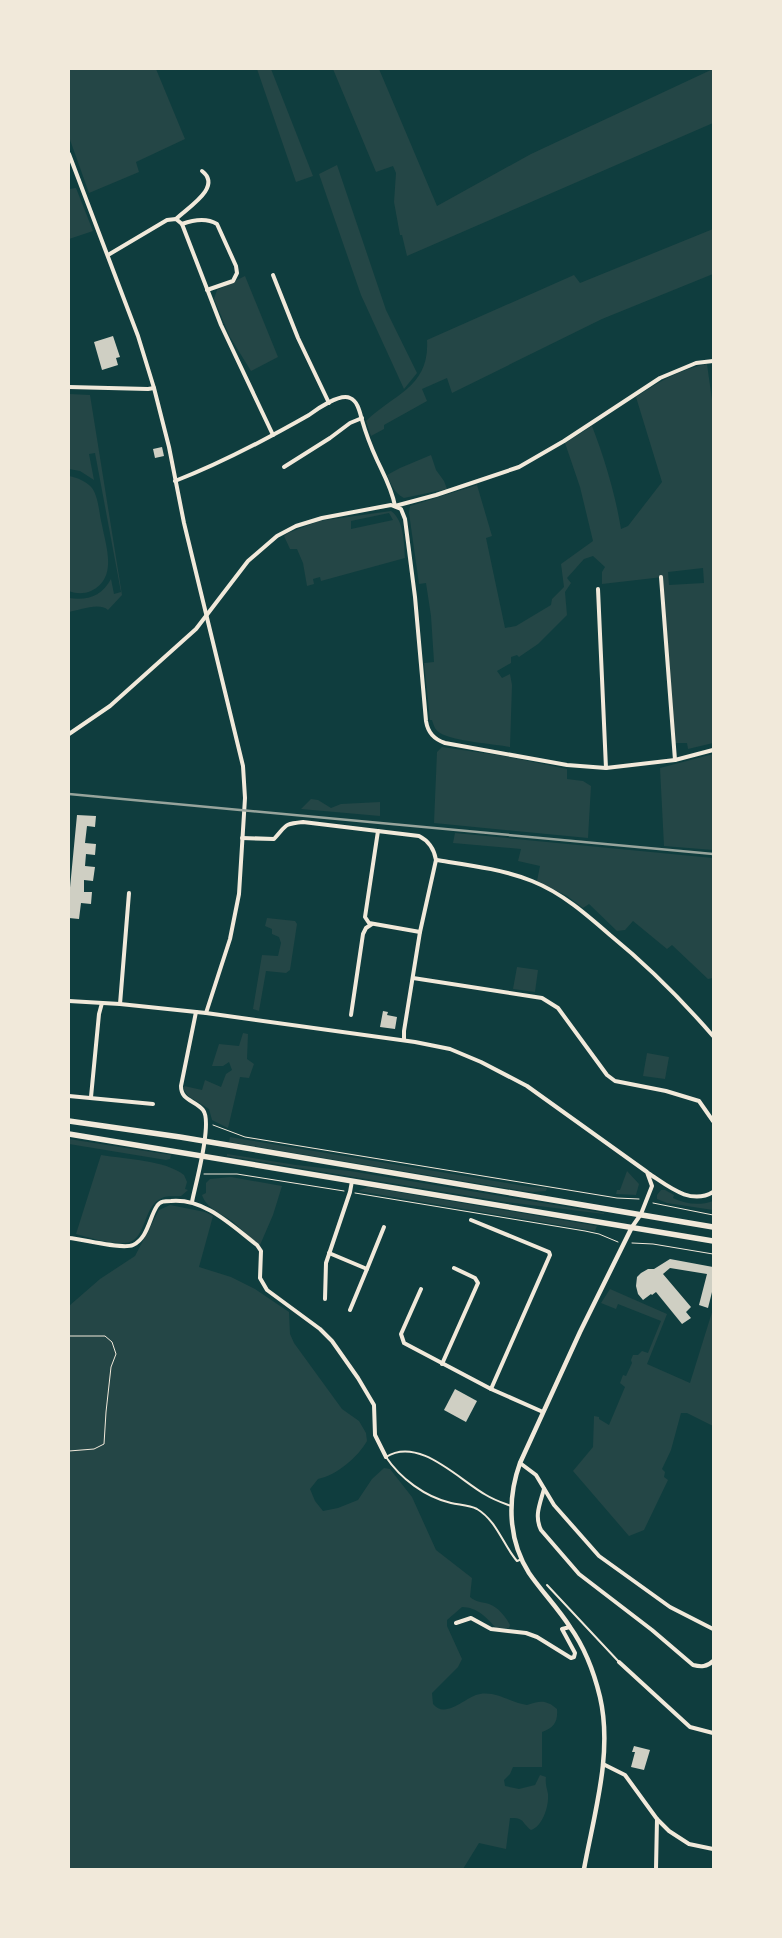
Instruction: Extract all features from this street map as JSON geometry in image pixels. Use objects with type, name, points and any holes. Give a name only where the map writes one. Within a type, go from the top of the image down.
[{"type":"main road","points":[[69,1121],[713,1227]]},
{"type":"main road","points":[[69,1134],[713,1241]]},
{"type":"street","points":[[69,154],[95,228],[108,255],[138,336],[154,388],[169,448],[184,524],[243,766],[244,798],[239,894],[230,939],[206,1013]]},
{"type":"street","points":[[108,255],[167,220],[176,219],[200,199],[206,190],[208,180],[206,174],[202,171]]},
{"type":"street","points":[[176,219],[182,224],[221,325],[273,435]]},
{"type":"street","points":[[182,224],[200,220],[212,221],[217,224],[236,266],[237,273],[233,281],[207,290]]},
{"type":"street","points":[[273,275],[298,338],[328,403]]},
{"type":"street","points":[[69,734],[110,706],[190,634],[248,561],[287,529],[322,518],[380,506],[395,506],[436,495],[519,467],[564,441],[660,378],[696,363],[713,361]]},
{"type":"street","points":[[69,387],[154,388]]},
{"type":"street","points":[[175,480],[213,466],[273,435],[328,403],[341,397],[350,398],[355,402],[362,418],[374,453],[393,494],[395,506]]},
{"type":"street","points":[[284,467],[350,423],[362,418]]},
{"type":"street","points":[[395,506],[401,509],[405,519],[415,597],[426,726],[437,740],[567,765],[606,768],[675,760],[713,750]]},
{"type":"street","points":[[661,577],[675,760]]},
{"type":"street","points":[[598,589],[606,768]]},
{"type":"street","points":[[242,838],[274,838],[283,827],[303,822],[419,836],[434,850],[436,860],[420,932],[404,1040]]},
{"type":"street","points":[[378,831],[364,917],[366,921],[372,924],[420,932]]},
{"type":"street","points":[[436,860],[489,869],[532,881],[559,894],[586,914],[652,970],[686,1004],[713,1036]]},
{"type":"street","points":[[120,1004],[129,893]]},
{"type":"street","points":[[351,1015],[363,934],[366,928],[372,924]]},
{"type":"street","points":[[412,978],[542,998],[558,1008],[606,1075],[615,1081],[666,1091],[699,1101],[713,1121]]},
{"type":"street","points":[[69,1001],[206,1013],[404,1040],[450,1049],[481,1062],[527,1086],[647,1172],[690,1197],[708,1196],[713,1192]]},
{"type":"street","points":[[91,1097],[98,1014],[102,1003]]},
{"type":"street","points":[[192,1202],[205,1142],[206,1115],[203,1110],[184,1098],[181,1091],[181,1080],[196,1012]]},
{"type":"street","points":[[69,1096],[153,1104]]},
{"type":"street","points":[[584,1869],[602,1764],[604,1723],[600,1698],[587,1658],[570,1626],[530,1574],[522,1559],[514,1535],[511,1506],[514,1483],[520,1463],[592,1305],[632,1227],[641,1214],[652,1186],[647,1172]]},
{"type":"street","points":[[325,1299],[326,1263],[352,1181]]},
{"type":"street","points":[[69,1238],[128,1246],[134,1244],[140,1239],[159,1203],[176,1200],[192,1202],[222,1218],[257,1245],[261,1251],[260,1278],[267,1290],[320,1329],[332,1342],[358,1378],[374,1405],[374,1435],[386,1457]]},
{"type":"street","points":[[471,1220],[549,1252],[550,1256],[491,1389]]},
{"type":"street","points":[[350,1310],[384,1227]]},
{"type":"street","points":[[329,1253],[367,1269]]},
{"type":"street","points":[[442,1364],[478,1283],[476,1278],[454,1268]]},
{"type":"street","points":[[421,1289],[401,1334],[404,1343],[491,1389],[543,1412]]},
{"type":"street","points":[[520,1463],[536,1475],[554,1505],[599,1556],[670,1607],[713,1630]]},
{"type":"street","points":[[544,1489],[538,1509],[538,1523],[541,1530],[579,1574],[652,1630],[693,1665],[701,1667],[709,1665],[713,1661]]},
{"type":"street","points":[[456,1623],[471,1618],[491,1629],[526,1633],[550,1644],[571,1658],[574,1657],[575,1653],[562,1629],[570,1626]]},
{"type":"street","points":[[619,1662],[690,1727],[713,1733]]},
{"type":"street","points":[[602,1764],[625,1775],[657,1819],[670,1831],[685,1842],[713,1850]]},
{"type":"street","points":[[656,1869],[657,1819]]},
{"type":"lane","points":[[511,1506],[486,1496],[438,1462],[416,1453],[400,1451],[386,1457],[405,1479],[419,1488],[442,1500],[463,1504],[478,1510],[498,1532],[517,1561],[522,1559]]},
{"type":"lane","points":[[547,1584],[619,1662]]},
{"type":"path","points":[[212,1124],[245,1137],[617,1198],[635,1199]]},
{"type":"path","points":[[206,1175],[237,1174],[340,1190]]},
{"type":"path","points":[[358,1193],[585,1231],[599,1234],[612,1241]]},
{"type":"path","points":[[658,1204],[713,1215]]},
{"type":"path","points":[[633,1243],[653,1244],[713,1254]]},
{"type":"path","points":[[69,1336],[105,1336],[112,1342],[116,1354],[111,1367],[104,1444],[94,1449],[69,1451]]},
{"type":"shaded area","points":[[69,69],[156,69],[185,139],[136,162],[139,172],[89,193],[69,137]]},
{"type":"shaded area","points":[[257,69],[271,69],[313,176],[296,182]]},
{"type":"shaded area","points":[[333,69],[379,69],[437,206],[531,154],[713,69],[713,123],[407,256],[402,235],[400,235],[394,202],[396,173],[393,166],[376,172]]},
{"type":"shaded area","points":[[337,165],[386,310],[417,373],[404,389],[361,295],[319,174]]},
{"type":"shaded area","points":[[76,188],[93,231],[69,239],[69,189]]},
{"type":"shaded area","points":[[713,229],[713,274],[602,319],[452,393],[447,378],[422,389],[427,401],[384,425],[384,429],[371,436],[366,421],[408,388],[416,379],[423,369],[427,340],[574,275],[580,283]]},
{"type":"shaded area","points":[[245,276],[278,357],[251,371],[230,337],[214,299],[217,290]]},
{"type":"shaded area","points":[[707,364],[713,407],[713,743],[688,749],[687,743],[675,743],[663,577],[602,584],[602,572],[605,567],[593,556],[584,559],[567,578],[571,583],[565,592],[567,615],[538,644],[519,657],[517,655],[511,657],[511,663],[497,671],[502,678],[510,674],[512,685],[510,747],[464,740],[438,732],[432,720],[430,720],[424,663],[434,662],[431,616],[426,583],[419,584],[409,513],[410,506],[477,485],[492,536],[486,538],[505,628],[516,626],[551,605],[552,599],[564,587],[561,564],[593,541],[580,487],[565,443],[592,426],[609,477],[621,529],[628,526],[662,482],[636,397],[670,377],[688,369]],"holes":[[[703,568],[704,583],[669,585],[668,572]]]},
{"type":"shaded area","points":[[69,394],[90,395],[122,595],[108,610],[95,607],[69,612],[69,598],[82,599],[93,596],[103,590],[111,579],[114,594],[121,592],[95,453],[89,454],[94,480],[80,471],[69,469]]},
{"type":"shaded area","points":[[431,455],[436,470],[447,489],[404,498],[398,494],[387,475]]},
{"type":"shaded area","points":[[69,476],[84,482],[94,492],[107,552],[108,561],[105,578],[91,591],[83,593],[69,591]]},
{"type":"shaded area","points":[[391,511],[399,520],[401,526],[405,558],[321,581],[320,577],[313,579],[314,584],[307,586],[303,563],[297,549],[290,549],[284,536],[319,521]],"holes":[[[389,513],[393,520],[351,529],[351,521]]]},
{"type":"shaded area","points":[[442,747],[504,756],[567,769],[567,779],[583,781],[591,786],[588,838],[434,823],[437,752]]},
{"type":"shaded area","points":[[713,754],[713,850],[664,846],[660,768]]},
{"type":"shaded area","points":[[311,799],[318,800],[331,808],[341,804],[380,802],[380,816],[301,809]]},
{"type":"shaded area","points":[[455,833],[713,858],[713,978],[708,979],[672,945],[667,949],[633,921],[625,930],[617,931],[589,904],[583,908],[567,896],[537,881],[540,866],[518,861],[521,849],[453,843]]},
{"type":"shaded area","points":[[267,918],[295,921],[297,924],[290,970],[286,973],[266,971],[259,1011],[253,1009],[262,955],[278,956],[281,943],[279,937],[272,934],[272,929],[265,926]]},
{"type":"shaded area","points":[[517,967],[538,970],[535,992],[513,989]]},
{"type":"shaded area","points":[[243,1033],[248,1034],[247,1059],[254,1064],[249,1078],[240,1077],[228,1128],[212,1120],[209,1109],[188,1096],[184,1086],[202,1090],[205,1080],[221,1087],[226,1074],[232,1070],[229,1062],[223,1066],[212,1066],[219,1044],[239,1046]]},
{"type":"shaded area","points":[[647,1053],[669,1057],[665,1079],[643,1076]]},
{"type":"shaded area","points":[[230,1137],[531,1187],[547,1188],[546,1191],[533,1192],[518,1190],[229,1142]]},
{"type":"shaded area","points":[[69,1139],[171,1155],[170,1159],[166,1160],[69,1144]]},
{"type":"shaded area","points":[[227,1154],[350,1171],[604,1214],[506,1202],[227,1156]]},
{"type":"shaded area","points":[[101,1155],[156,1163],[176,1170],[184,1175],[187,1182],[185,1189],[188,1190],[181,1196],[164,1197],[156,1202],[151,1208],[137,1237],[132,1241],[113,1243],[76,1234]]},
{"type":"shaded area","points":[[627,1171],[639,1184],[636,1195],[616,1194],[617,1190],[620,1190]]},
{"type":"shaded area","points":[[231,1177],[282,1186],[273,1215],[260,1245],[204,1200],[202,1195],[206,1193],[206,1183],[210,1179]]},
{"type":"shaded area","points":[[368,1187],[597,1226],[595,1231],[358,1191]]},
{"type":"shaded area","points":[[661,1190],[674,1195],[673,1198],[682,1202],[698,1204],[713,1201],[713,1210],[667,1203],[657,1199],[657,1195]]},
{"type":"shaded area","points":[[170,1205],[205,1212],[213,1216],[199,1267],[231,1277],[255,1289],[289,1312],[290,1334],[294,1343],[342,1409],[359,1421],[366,1433],[367,1441],[353,1459],[332,1474],[318,1479],[310,1489],[315,1501],[323,1511],[338,1508],[358,1500],[372,1479],[384,1468],[390,1469],[412,1497],[436,1550],[472,1578],[470,1597],[496,1607],[510,1625],[509,1628],[496,1628],[477,1611],[467,1607],[462,1607],[447,1620],[447,1626],[462,1659],[458,1667],[432,1693],[433,1704],[438,1708],[450,1708],[480,1694],[492,1694],[527,1705],[546,1702],[557,1709],[557,1718],[554,1724],[550,1729],[542,1732],[542,1767],[513,1767],[510,1774],[504,1780],[505,1786],[519,1789],[535,1785],[540,1775],[546,1777],[548,1794],[544,1815],[535,1828],[531,1830],[520,1820],[510,1818],[506,1849],[479,1843],[463,1869],[69,1869],[69,1306],[100,1279],[135,1256],[159,1210]]},
{"type":"shaded area","points":[[610,1289],[667,1314],[647,1364],[690,1383],[713,1309],[713,1426],[687,1413],[681,1413],[671,1450],[662,1469],[665,1472],[664,1477],[668,1480],[644,1530],[629,1536],[573,1471],[593,1447],[594,1416],[599,1417],[599,1419],[609,1425],[625,1387],[620,1383],[623,1375],[626,1376],[632,1363],[633,1355],[638,1355],[642,1351],[648,1353],[661,1321],[618,1304],[616,1309],[601,1303]]},
{"type":"building","points":[[113,336],[120,357],[116,358],[118,365],[102,370],[94,342]]},
{"type":"building","points":[[162,447],[164,456],[155,458],[153,449]]},
{"type":"building","points":[[77,815],[96,816],[95,827],[87,826],[85,843],[96,844],[95,855],[86,854],[85,866],[95,867],[93,881],[84,880],[84,892],[92,892],[91,904],[81,903],[79,919],[69,918],[69,898]]},
{"type":"building","points":[[383,1011],[388,1012],[387,1015],[397,1017],[395,1029],[380,1027]]},
{"type":"building","points":[[670,1259],[713,1267],[713,1288],[708,1308],[699,1305],[707,1274],[670,1268],[663,1274],[691,1307],[686,1312],[691,1318],[682,1324],[656,1292],[643,1300],[638,1294],[636,1286],[637,1277],[641,1273],[648,1269],[654,1269]]},
{"type":"building","points":[[455,1389],[477,1401],[466,1422],[444,1410]]},
{"type":"building","points":[[634,1746],[650,1750],[644,1770],[631,1767],[635,1752],[632,1752]]},
{"type":"railway","points":[[69,794],[713,854]]}]
